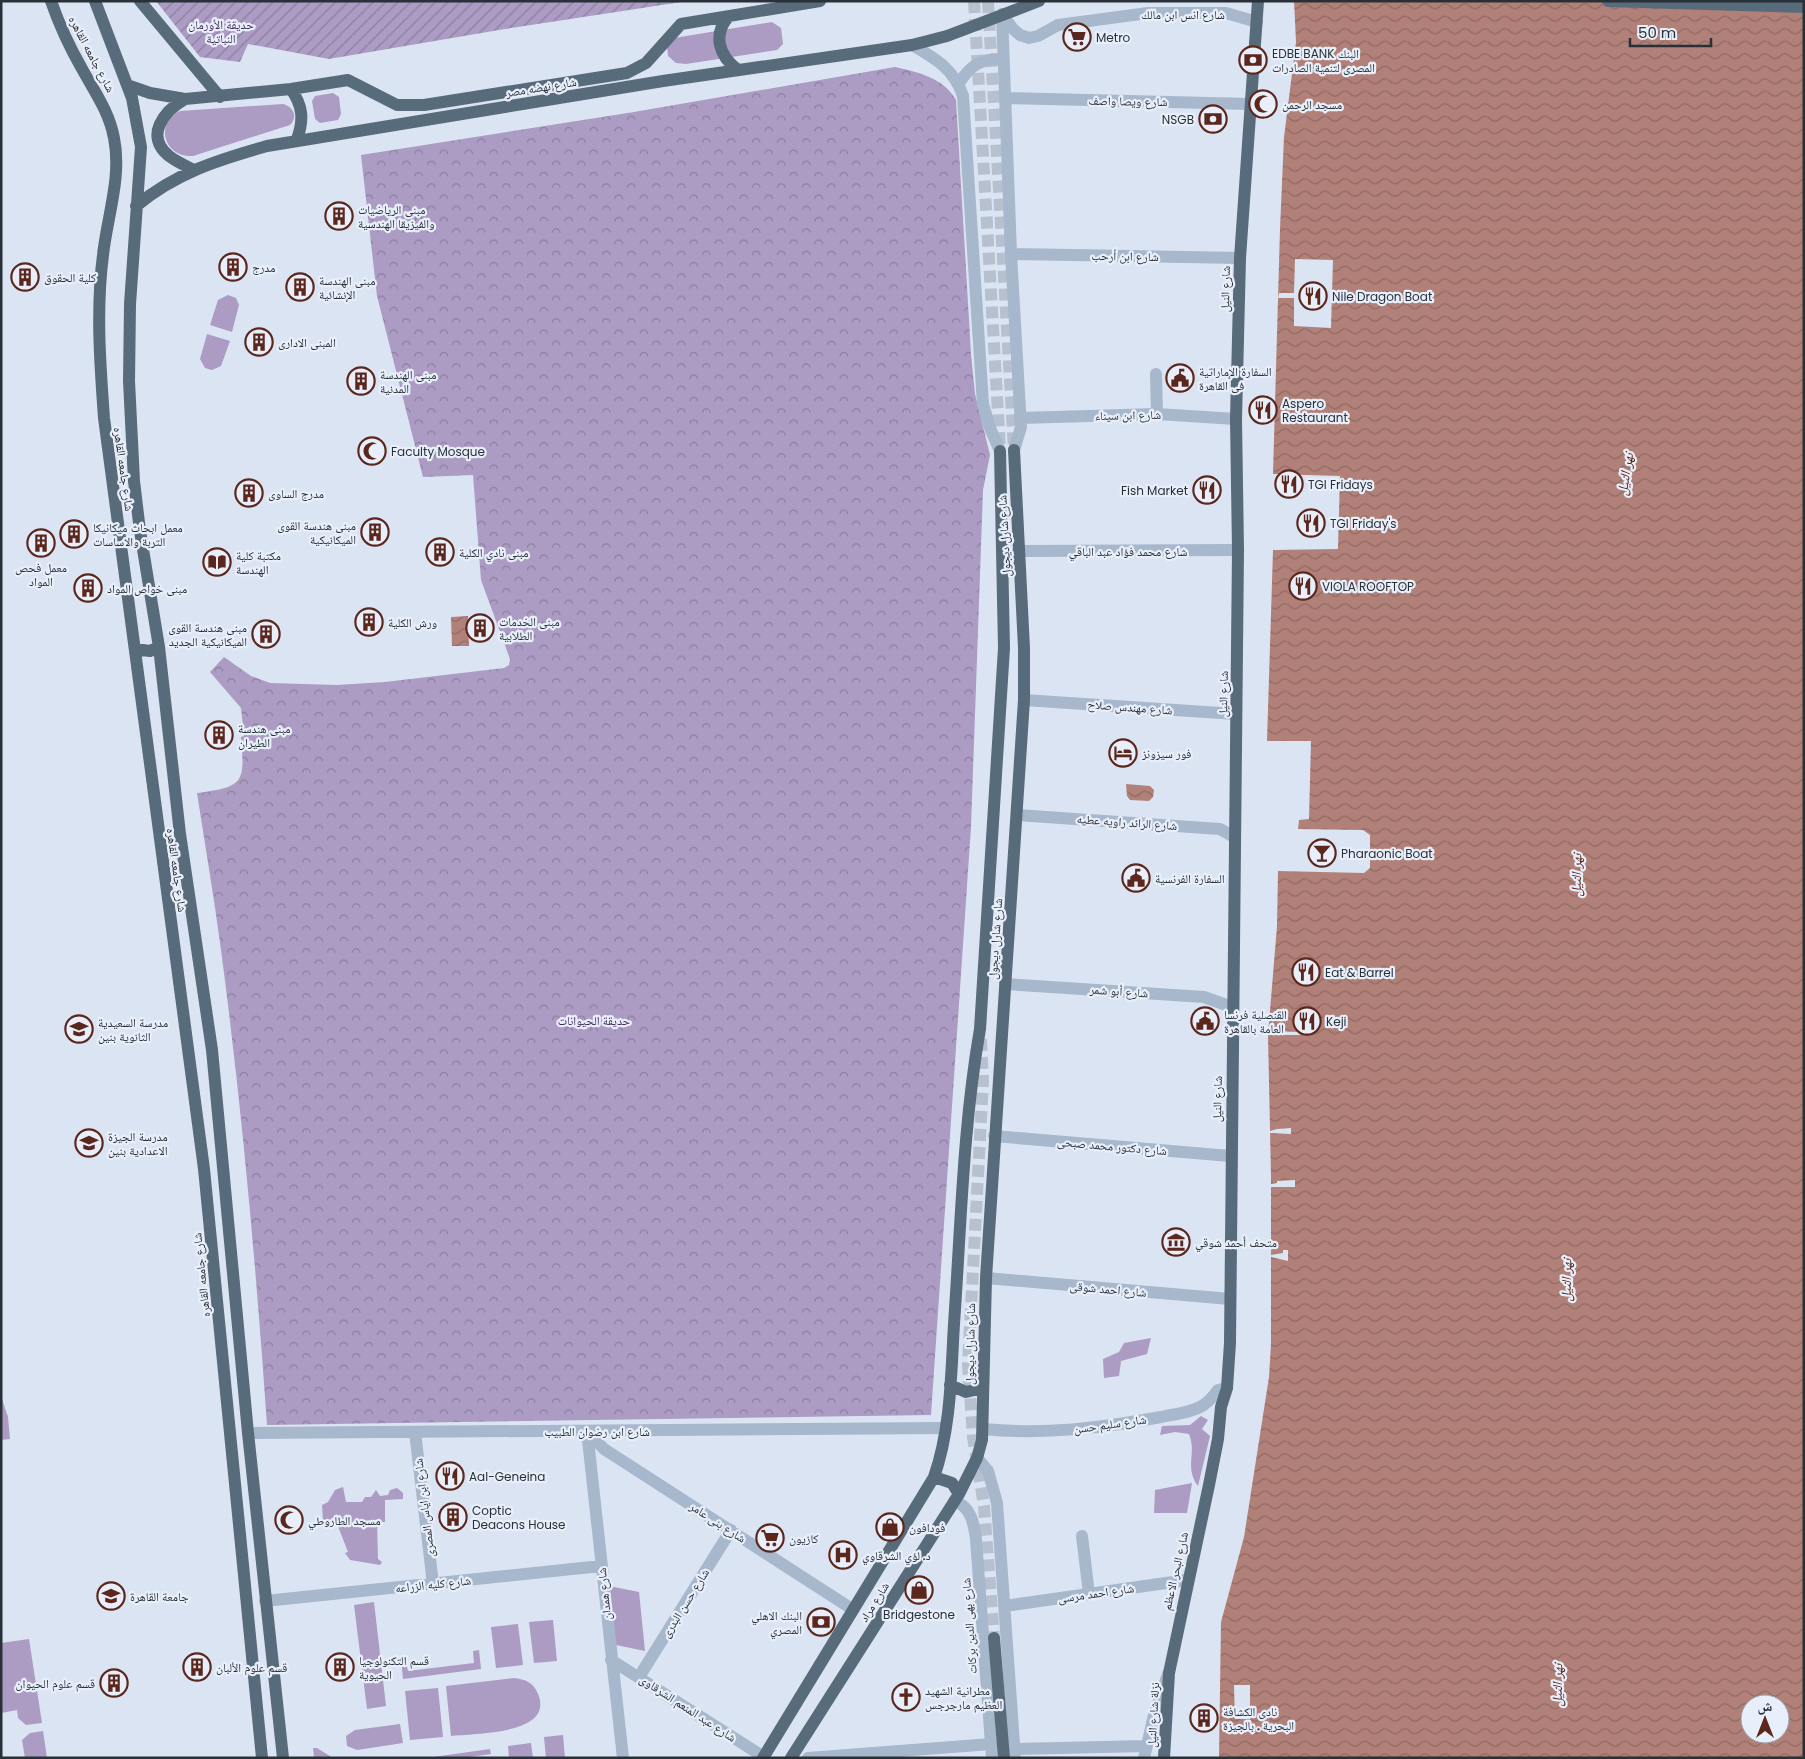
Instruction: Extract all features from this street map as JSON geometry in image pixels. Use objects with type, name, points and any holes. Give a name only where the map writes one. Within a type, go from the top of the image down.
[{"type":"main road","name":"شارع جامعه القاهره","points":[[52,1],[72,51],[102,102],[115,140],[115,184],[100,285],[99,344],[104,418],[158,837],[190,1053],[205,1179],[262,1758]]},
{"type":"main road","name":"شارع جامعه القاهره","points":[[95,1],[127,85],[135,111],[141,147],[141,171],[136,206],[130,304],[130,425],[140,531],[159,647],[180,834],[212,1050],[248,1433],[283,1758]]},
{"type":"main road","points":[[140,1],[220,97]]},
{"type":"main road","name":"شارع نهضه مصر","points":[[127,85],[150,93],[184,99],[292,89],[348,80],[386,101],[410,106],[627,73],[638,69],[650,59],[681,24],[820,1]]},
{"type":"main road","name":"شارع نهضه مصر","points":[[136,206],[173,179],[194,170],[236,154],[297,139],[738,70],[912,45],[962,31],[1039,1]]},
{"type":"main road","name":"شارع النيل","points":[[1227,1388],[1230,1299],[1230,1156],[1238,550],[1236,419],[1240,258],[1258,1]]},
{"type":"main road","points":[[1608,1],[1804,7]]},
{"type":"main road","points":[[729,16],[720,30],[720,47],[727,61],[738,70]]},
{"type":"main road","points":[[292,89],[299,100],[302,113],[302,127],[297,139]]},
{"type":"main road","points":[[184,99],[171,107],[163,115],[159,125],[158,136],[161,146],[168,155],[194,170]]},
{"type":"main road","name":"شارع شارل ديجول","points":[[984,1429],[983,1388],[986,1278],[1024,700],[1024,648],[1014,450]]},
{"type":"main road","name":"شارع شارل ديجول","points":[[945,1428],[950,1385],[970,1083],[980,1029],[1004,648],[1000,451]]},
{"type":"main road","points":[[135,649],[150,651],[159,647]]},
{"type":"main road","points":[[190,1053],[212,1050]]},
{"type":"main road","points":[[950,1385],[966,1392],[983,1388]]},
{"type":"main road","name":"شارع البحر الاعظم","points":[[1169,1673],[1187,1580],[1209,1485],[1221,1407],[1227,1388]]},
{"type":"main road","name":"شارع مراد","points":[[763,1758],[934,1477],[942,1449],[945,1428]]},
{"type":"main road","name":"شارع مراد","points":[[791,1758],[957,1498],[977,1458],[984,1429]]},
{"type":"main road","points":[[934,1477],[952,1483],[957,1498]]},
{"type":"main road","name":"شارع بهى الدين بركات","points":[[994,1638],[1004,1758]]},
{"type":"main road","name":"نزلة شارع النيل","points":[[1164,1758],[1169,1673]]},
{"type":"street","name":"شارع انس ابن مالك","points":[[1002,14],[1013,29],[1020,35],[1029,38],[1043,34],[1058,25],[1148,12],[1226,13],[1257,22]]},
{"type":"street","points":[[1002,14],[1011,254],[1020,418],[1020,435],[1014,450]]},
{"type":"street","points":[[912,45],[943,64],[958,83],[963,96],[983,404],[990,428],[1000,451]]},
{"type":"street","points":[[958,83],[973,65],[979,61],[1003,59]]},
{"type":"street","name":"شارع ويصا واصف","points":[[1005,98],[1250,104]]},
{"type":"street","name":"شارع ابن أرحب","points":[[1011,254],[1240,258]]},
{"type":"street","points":[[1156,374],[1157,414]]},
{"type":"street","name":"شارع ابن سيناء","points":[[1020,418],[1157,414],[1236,419]]},
{"type":"street","name":"شارع محمد فؤاد عبد الباقي","points":[[1018,551],[1238,550]]},
{"type":"street","name":"شارع مهندس صلاح","points":[[1024,700],[1236,714]]},
{"type":"street","name":"شارع الرائد راويه عطيه","points":[[1017,815],[1220,828],[1234,838]]},
{"type":"street","name":"شارع أبو شمر","points":[[1005,984],[1204,997],[1232,1007]]},
{"type":"street","name":"شارع دكتور محمد صبحى","points":[[994,1136],[1230,1156]]},
{"type":"street","name":"شارع احمد شوقى","points":[[986,1278],[1230,1299]]},
{"type":"street","name":"شارع سليم حسن","points":[[984,1429],[1020,1433],[1054,1432],[1142,1421],[1192,1411],[1211,1399],[1218,1390],[1227,1388]]},
{"type":"street","name":"شارع ابن رضوان الطبيب","points":[[248,1433],[945,1428]]},
{"type":"street","name":"شارع بنى عامر","points":[[587,1431],[604,1449],[852,1609]]},
{"type":"street","name":"شارع همدان","points":[[587,1431],[622,1758]]},
{"type":"street","name":"شارع ابن اياس المصرى","points":[[415,1432],[433,1584]]},
{"type":"street","points":[[977,1458],[988,1471],[997,1502],[1015,1753],[1145,1752]]},
{"type":"street","name":"شارع بهى الدين بركات","points":[[957,1498],[970,1512],[976,1539],[992,1758]]},
{"type":"street","name":"شارع حسن البدرى","points":[[639,1677],[731,1530]]},
{"type":"street","points":[[1082,1536],[1089,1594]]},
{"type":"street","name":"شارع كليه الزراعه","points":[[266,1601],[601,1566]]},
{"type":"street","name":"شارع احمد مرسى","points":[[1005,1606],[1187,1580]]},
{"type":"street","name":"شارع عبد المنعم الشرقاوى","points":[[611,1660],[763,1758]]},
{"type":"street","name":"شارع البحر الاعظم","points":[[1145,1752],[1154,1715],[1169,1673]]},
{"type":"street","points":[[808,1758],[991,1744]]},
{"type":"green space","name":"حديقة الأورمان النباتية","points":[[156,1],[688,1],[499,30],[329,59],[248,44],[240,62],[200,57]]},
{"type":"green space","points":[[772,22],[781,28],[783,44],[777,50],[686,64],[676,63],[668,56],[667,46],[674,38]]},
{"type":"green space","name":"حديقة الحيوانات","points":[[895,67],[930,77],[945,86],[956,100],[971,354],[975,394],[990,455],[983,490],[971,827],[931,1415],[267,1425],[253,1246],[236,1069],[218,930],[197,793],[224,788],[233,785],[238,780],[242,764],[241,737],[244,736],[241,708],[210,672],[224,657],[251,676],[270,683],[336,685],[385,682],[504,668],[509,665],[510,659],[481,580],[473,475],[423,477],[377,296],[361,155],[634,112]]},
{"type":"green space","points":[[333,93],[339,97],[341,114],[338,120],[320,123],[315,119],[312,101],[315,96]]},
{"type":"green space","points":[[283,104],[290,107],[294,113],[294,119],[290,125],[193,156],[175,152],[169,146],[166,139],[167,123],[172,116],[180,111]]},
{"type":"green space","points":[[228,295],[236,298],[239,305],[232,332],[210,325],[218,300]]},
{"type":"green space","points":[[207,334],[230,341],[221,366],[212,370],[205,368],[200,359]]},
{"type":"green space","points":[[1151,1338],[1147,1354],[1121,1361],[1119,1376],[1104,1378],[1103,1359],[1119,1352],[1124,1343]]},
{"type":"green space","points":[[1,1396],[8,1417],[10,1439],[1,1440]]},
{"type":"green space","points":[[1201,1416],[1208,1420],[1202,1429],[1210,1436],[1198,1486],[1192,1473],[1192,1447],[1189,1434],[1175,1432],[1160,1435],[1162,1426],[1190,1425]]},
{"type":"green space","points":[[1192,1483],[1187,1513],[1154,1513],[1155,1490]]},
{"type":"green space","points":[[343,1487],[346,1502],[362,1502],[365,1497],[371,1497],[376,1490],[380,1496],[388,1495],[390,1490],[397,1488],[403,1493],[403,1499],[385,1500],[385,1522],[377,1522],[378,1559],[382,1562],[380,1565],[350,1560],[345,1553],[348,1552],[336,1521],[323,1522],[322,1505],[328,1502],[335,1490]]},
{"type":"green space","points":[[609,1586],[639,1592],[645,1651],[616,1645]]},
{"type":"green space","points":[[374,1602],[386,1706],[367,1709],[354,1605]]},
{"type":"green space","points":[[553,1620],[557,1661],[534,1663],[529,1622]]},
{"type":"green space","points":[[518,1624],[523,1665],[496,1668],[491,1627]]},
{"type":"green space","points":[[29,1639],[42,1723],[26,1725],[18,1718],[17,1710],[1,1713],[1,1643]]},
{"type":"green space","points":[[479,1650],[481,1669],[403,1679],[401,1659],[405,1658],[408,1671],[474,1663],[473,1651]]},
{"type":"green space","points":[[514,1678],[529,1682],[536,1690],[540,1707],[535,1717],[524,1725],[510,1729],[451,1736],[446,1686]]},
{"type":"green space","points":[[438,1688],[443,1737],[410,1740],[405,1691]]},
{"type":"green space","points":[[400,1724],[403,1743],[357,1750],[347,1746],[346,1736],[355,1730]]},
{"type":"green space","points":[[43,1731],[47,1758],[25,1758],[22,1740],[30,1733]]},
{"type":"green space","points":[[563,1735],[565,1758],[546,1758],[544,1737]]},
{"type":"green space","points":[[531,1743],[533,1758],[509,1758],[508,1746]]},
{"type":"green space","points":[[313,1748],[317,1748],[333,1758],[312,1758],[314,1757]]},
{"type":"green space","points":[[490,1749],[491,1754],[462,1758],[426,1758]]},
{"type":"water","name":"نهر النيل","points":[[1294,1],[1804,1],[1804,1758],[1219,1758],[1221,1622],[1244,1537],[1269,1377],[1271,1344],[1271,1177],[1268,1035],[1277,926],[1278,871],[1364,873],[1370,868],[1370,835],[1363,830],[1298,829],[1299,820],[1309,819],[1311,741],[1267,741],[1273,550],[1338,549],[1340,476],[1273,474],[1284,137],[1296,42]]},
{"type":"water","points":[[468,616],[469,646],[452,646],[451,617]]},
{"type":"water","points":[[1126,784],[1150,786],[1154,790],[1153,797],[1149,801],[1130,800],[1127,796]]},
{"type":"pier","name":"Nile Dragon Boat","points":[[1295,259],[1333,260],[1331,328],[1294,326],[1294,298],[1278,298],[1279,293],[1294,293]]},
{"type":"pier","points":[[1287,476],[1338,477],[1336,549],[1285,548],[1336,547],[1337,478]]},
{"type":"pier","points":[[1268,1031],[1300,1032],[1300,1035],[1268,1035]]},
{"type":"pier","points":[[1291,1128],[1291,1134],[1270,1133],[1270,1131],[1277,1129]]},
{"type":"pier","points":[[1295,1180],[1295,1187],[1271,1187],[1271,1184],[1277,1183],[1277,1181]]},
{"type":"pier","points":[[1283,1250],[1288,1250],[1288,1261],[1271,1257],[1271,1255],[1283,1253]]},
{"type":"pier","name":"نادى الكشافة البحرية . بالجيزة","points":[[1234,1685],[1250,1685],[1250,1719],[1235,1719]]},
{"type":"tunnel","points":[[974,1],[1000,448]]},
{"type":"tunnel","points":[[988,1],[1014,450]]},
{"type":"tunnel","points":[[981,1039],[983,1081],[968,1364],[973,1437],[984,1506],[994,1638]]},
{"type":"place","name":"Metro","points":[[1077,37]]},
{"type":"place","name":"EDBE BANK البنك المصرى لتنمية الصادرات","points":[[1253,60]]},
{"type":"place","name":"مسجد الرحمن","points":[[1263,104]]},
{"type":"place","name":"NSGB","points":[[1213,119]]},
{"type":"place","name":"مبنى الرياضيات والفيزيقا الهندسية","points":[[339,216]]},
{"type":"place","name":"مدرج","points":[[233,267]]},
{"type":"place","name":"كلية الحقوق","points":[[25,277]]},
{"type":"place","name":"مبنى الهندسة الإنشائية","points":[[300,287]]},
{"type":"place","name":"Nile Dragon Boat","points":[[1313,296]]},
{"type":"place","name":"المبنى الادارى","points":[[259,342]]},
{"type":"place","name":"السفارة الإماراتية فى القاهرة","points":[[1180,378]]},
{"type":"place","name":"مبنى الهندسة المدنية","points":[[361,381]]},
{"type":"place","name":"Aspero Restaurant","points":[[1263,410]]},
{"type":"place","name":"Faculty Mosque","points":[[372,451]]},
{"type":"place","name":"TGI Fridays","points":[[1289,484]]},
{"type":"place","name":"Fish Market","points":[[1207,490]]},
{"type":"place","name":"مدرج الساوى","points":[[249,493]]},
{"type":"place","name":"TGI Friday's","points":[[1311,523]]},
{"type":"place","name":"مبنى هندسة القوى الميكانيكية","points":[[375,532]]},
{"type":"place","name":"معمل ابحاث ميكانيكا التربة والاساسات","points":[[74,534]]},
{"type":"place","name":"معمل فحص المواد","points":[[41,543]]},
{"type":"place","name":"مبنى نادي الكلية","points":[[440,552]]},
{"type":"place","name":"مكتبة كلية الهندسة","points":[[217,562]]},
{"type":"place","name":"VIOLA ROOFTOP","points":[[1303,586]]},
{"type":"place","name":"مبنى خواص المواد","points":[[88,588]]},
{"type":"place","name":"ورش الكلية","points":[[369,622]]},
{"type":"place","name":"مبنى الخدمات الطلابية","points":[[480,628]]},
{"type":"place","name":"مبنى هندسة القوى الميكانيكية الجديد","points":[[266,634]]},
{"type":"place","name":"مبنى هندسة الطيران","points":[[219,735]]},
{"type":"place","name":"فور سيزونز","points":[[1123,753]]},
{"type":"place","name":"Pharaonic Boat","points":[[1322,853]]},
{"type":"place","name":"السفارة الفرنسية","points":[[1136,878]]},
{"type":"place","name":"Eat & Barrel","points":[[1306,972]]},
{"type":"place","name":"القنصلية فرنسا العامة بالقاهرة","points":[[1205,1021]]},
{"type":"place","name":"Keji","points":[[1307,1021]]},
{"type":"place","name":"مدرسة السعيدية الثانوية بنين","points":[[79,1029]]},
{"type":"place","name":"مدرسة الجيزة الاعدادية بنين","points":[[89,1143]]},
{"type":"place","name":"متحف أحمد شوقي","points":[[1176,1242]]},
{"type":"place","name":"Aal-Geneina","points":[[450,1476]]},
{"type":"place","name":"Coptic Deacons House","points":[[453,1517]]},
{"type":"place","name":"مسجد الطاروطي","points":[[289,1520]]},
{"type":"place","name":"فودافون","points":[[890,1527]]},
{"type":"place","name":"كازيون","points":[[770,1538]]},
{"type":"place","name":"د. لؤي الشرقاوي","points":[[843,1555]]},
{"type":"place","name":"Bridgestone","points":[[919,1590]]},
{"type":"place","name":"جامعة القاهرة","points":[[111,1596]]},
{"type":"place","name":"البنك الاهلي المصري","points":[[821,1622]]},
{"type":"place","name":"قسم علوم الألبان","points":[[197,1667]]},
{"type":"place","name":"قسم التكنولوجيا الحيوية","points":[[340,1667]]},
{"type":"place","name":"قسم علوم الحيوان","points":[[114,1683]]},
{"type":"place","name":"مطرانية الشهيد العظيم مارجرجس","points":[[906,1697]]},
{"type":"place","name":"نادى الكشافة البحرية . بالجيزة","points":[[1204,1718]]}]
